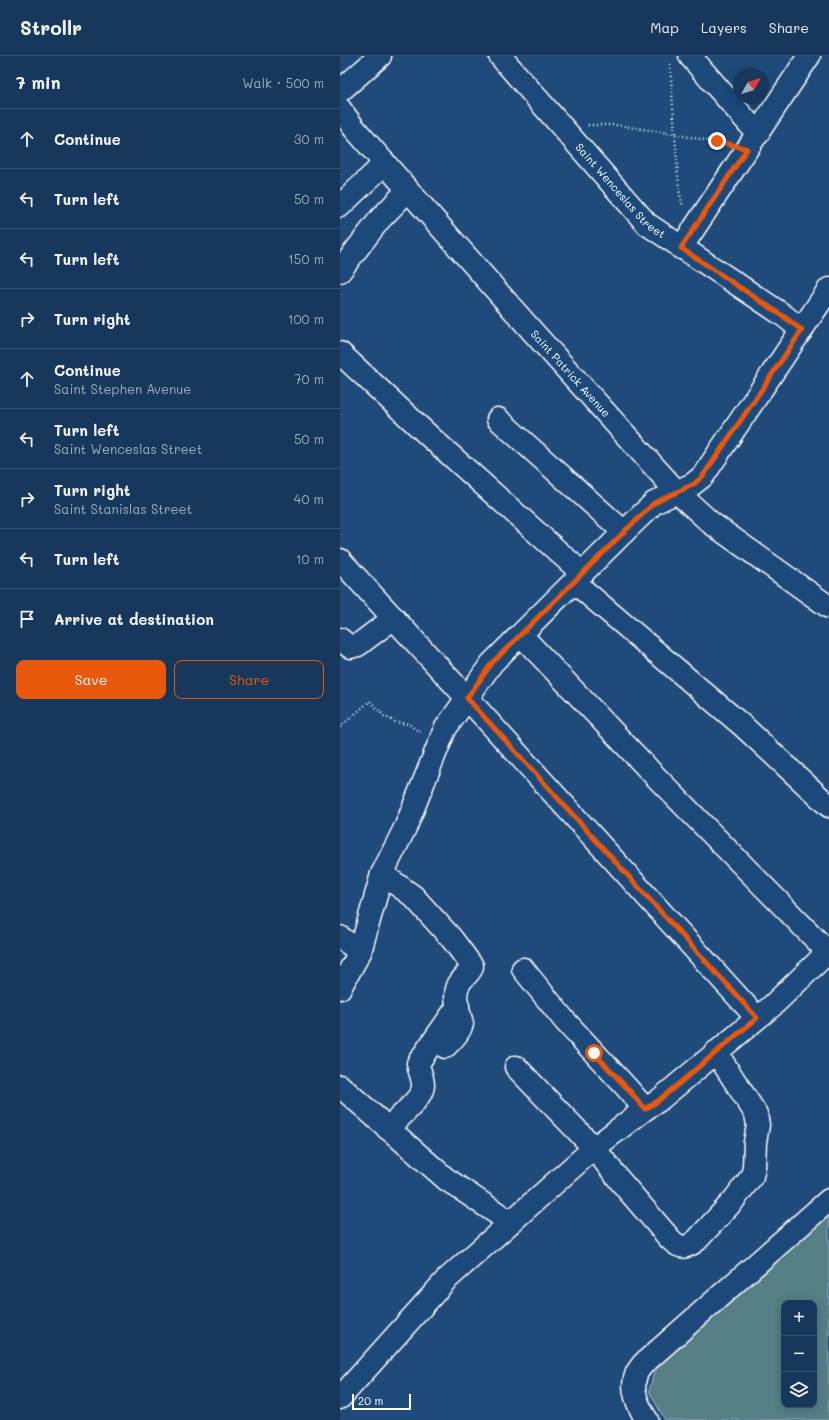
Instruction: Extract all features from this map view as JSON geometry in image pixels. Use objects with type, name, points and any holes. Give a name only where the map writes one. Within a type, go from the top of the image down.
[{"type":"street","points":[[340,91],[380,56]]},
{"type":"street","name":"Saint Wenceslas Street","points":[[500,56],[647,224],[686,241],[802,330]]},
{"type":"street","points":[[690,56],[752,142]]},
{"type":"street","points":[[686,241],[809,56]]},
{"type":"street","name":"Saint Patrick Avenue","points":[[340,109],[385,164],[677,492],[711,523],[829,607]]},
{"type":"street","points":[[340,206],[385,164]]},
{"type":"street","points":[[340,271],[380,219],[408,190]]},
{"type":"street","points":[[340,988],[360,952],[382,874],[406,826],[445,729],[492,663],[578,577],[654,503],[694,484],[703,476],[829,289]]},
{"type":"street","points":[[340,353],[578,577],[829,806]]},
{"type":"street","points":[[498,419],[624,532]]},
{"type":"street","points":[[340,560],[757,1018]]},
{"type":"street","points":[[340,639],[350,647],[358,645],[394,618]]},
{"type":"street","points":[[343,1395],[446,1280],[594,1148],[645,1109],[658,1101],[772,1006],[829,952],[655,776],[521,635]]},
{"type":"street","points":[[382,874],[413,896],[452,939],[470,962],[472,968],[458,984],[456,991],[462,1024],[461,1028],[445,1047]]},
{"type":"street","points":[[340,937],[360,952]]},
{"type":"street","points":[[523,969],[565,1021],[645,1109]]},
{"type":"street","points":[[388,1129],[417,1099],[424,1088],[418,1064],[458,1006]]},
{"type":"street","points":[[516,1067],[594,1148],[620,1182],[673,1242],[682,1247],[692,1244],[733,1201],[750,1180],[754,1167],[755,1142],[758,1125],[756,1114],[716,1052]]},
{"type":"street","points":[[340,1086],[446,1179],[510,1222]]},
{"type":"street","points":[[647,1420],[636,1396],[634,1386],[636,1375],[643,1364],[829,1200]]},
{"type":"path","points":[[670,64],[679,190],[686,241]]},
{"type":"path","points":[[567,132],[586,125],[616,125],[717,141],[752,142]]},
{"type":"path","points":[[340,726],[370,701],[384,716],[395,722],[409,724],[415,729],[441,739]]},
{"type":"green space","points":[[829,1209],[829,1420],[665,1420],[649,1391],[658,1357]]},
{"type":"route","points":[[594,1053],[645,1109],[658,1101],[757,1018],[467,698],[492,663],[654,503],[694,484],[703,476],[802,330],[681,248],[747,149],[717,141]]}]
